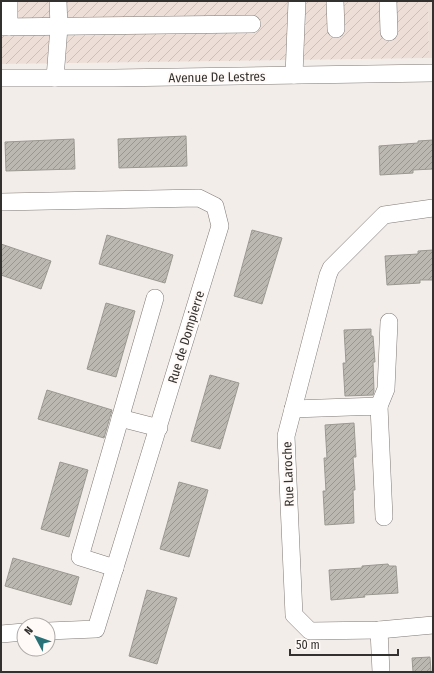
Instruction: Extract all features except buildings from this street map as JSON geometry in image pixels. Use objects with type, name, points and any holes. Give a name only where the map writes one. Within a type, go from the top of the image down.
[{"type":"street","points":[[9,1],[5,27],[252,24]]},
{"type":"street","points":[[55,78],[59,26],[58,1]]},
{"type":"street","points":[[294,75],[297,1]]},
{"type":"street","points":[[336,1],[336,29]]},
{"type":"street","points":[[388,1],[389,32]]},
{"type":"street","name":"Avenue De Lestres","points":[[1,78],[433,73]]},
{"type":"street","name":"Rue de Dompierre","points":[[1,202],[199,198],[215,206],[220,226],[96,629],[56,631]]},
{"type":"street","name":"Rue Laroche","points":[[433,208],[384,215],[331,268],[286,436],[294,615],[310,632],[379,630],[433,625]]},
{"type":"street","points":[[115,568],[80,557],[155,298]]},
{"type":"street","points":[[384,517],[378,406],[386,389],[389,322]]},
{"type":"street","points":[[293,408],[378,406]]},
{"type":"street","points":[[120,418],[159,428]]},
{"type":"street","points":[[379,630],[381,672]]},
{"type":"street","points":[[1,634],[16,633]]},
{"type":"shaded area","points":[[1,1],[428,1],[429,58],[1,64]]},
{"type":"shaded area","points":[[428,1],[433,1],[433,58],[429,58]]}]
